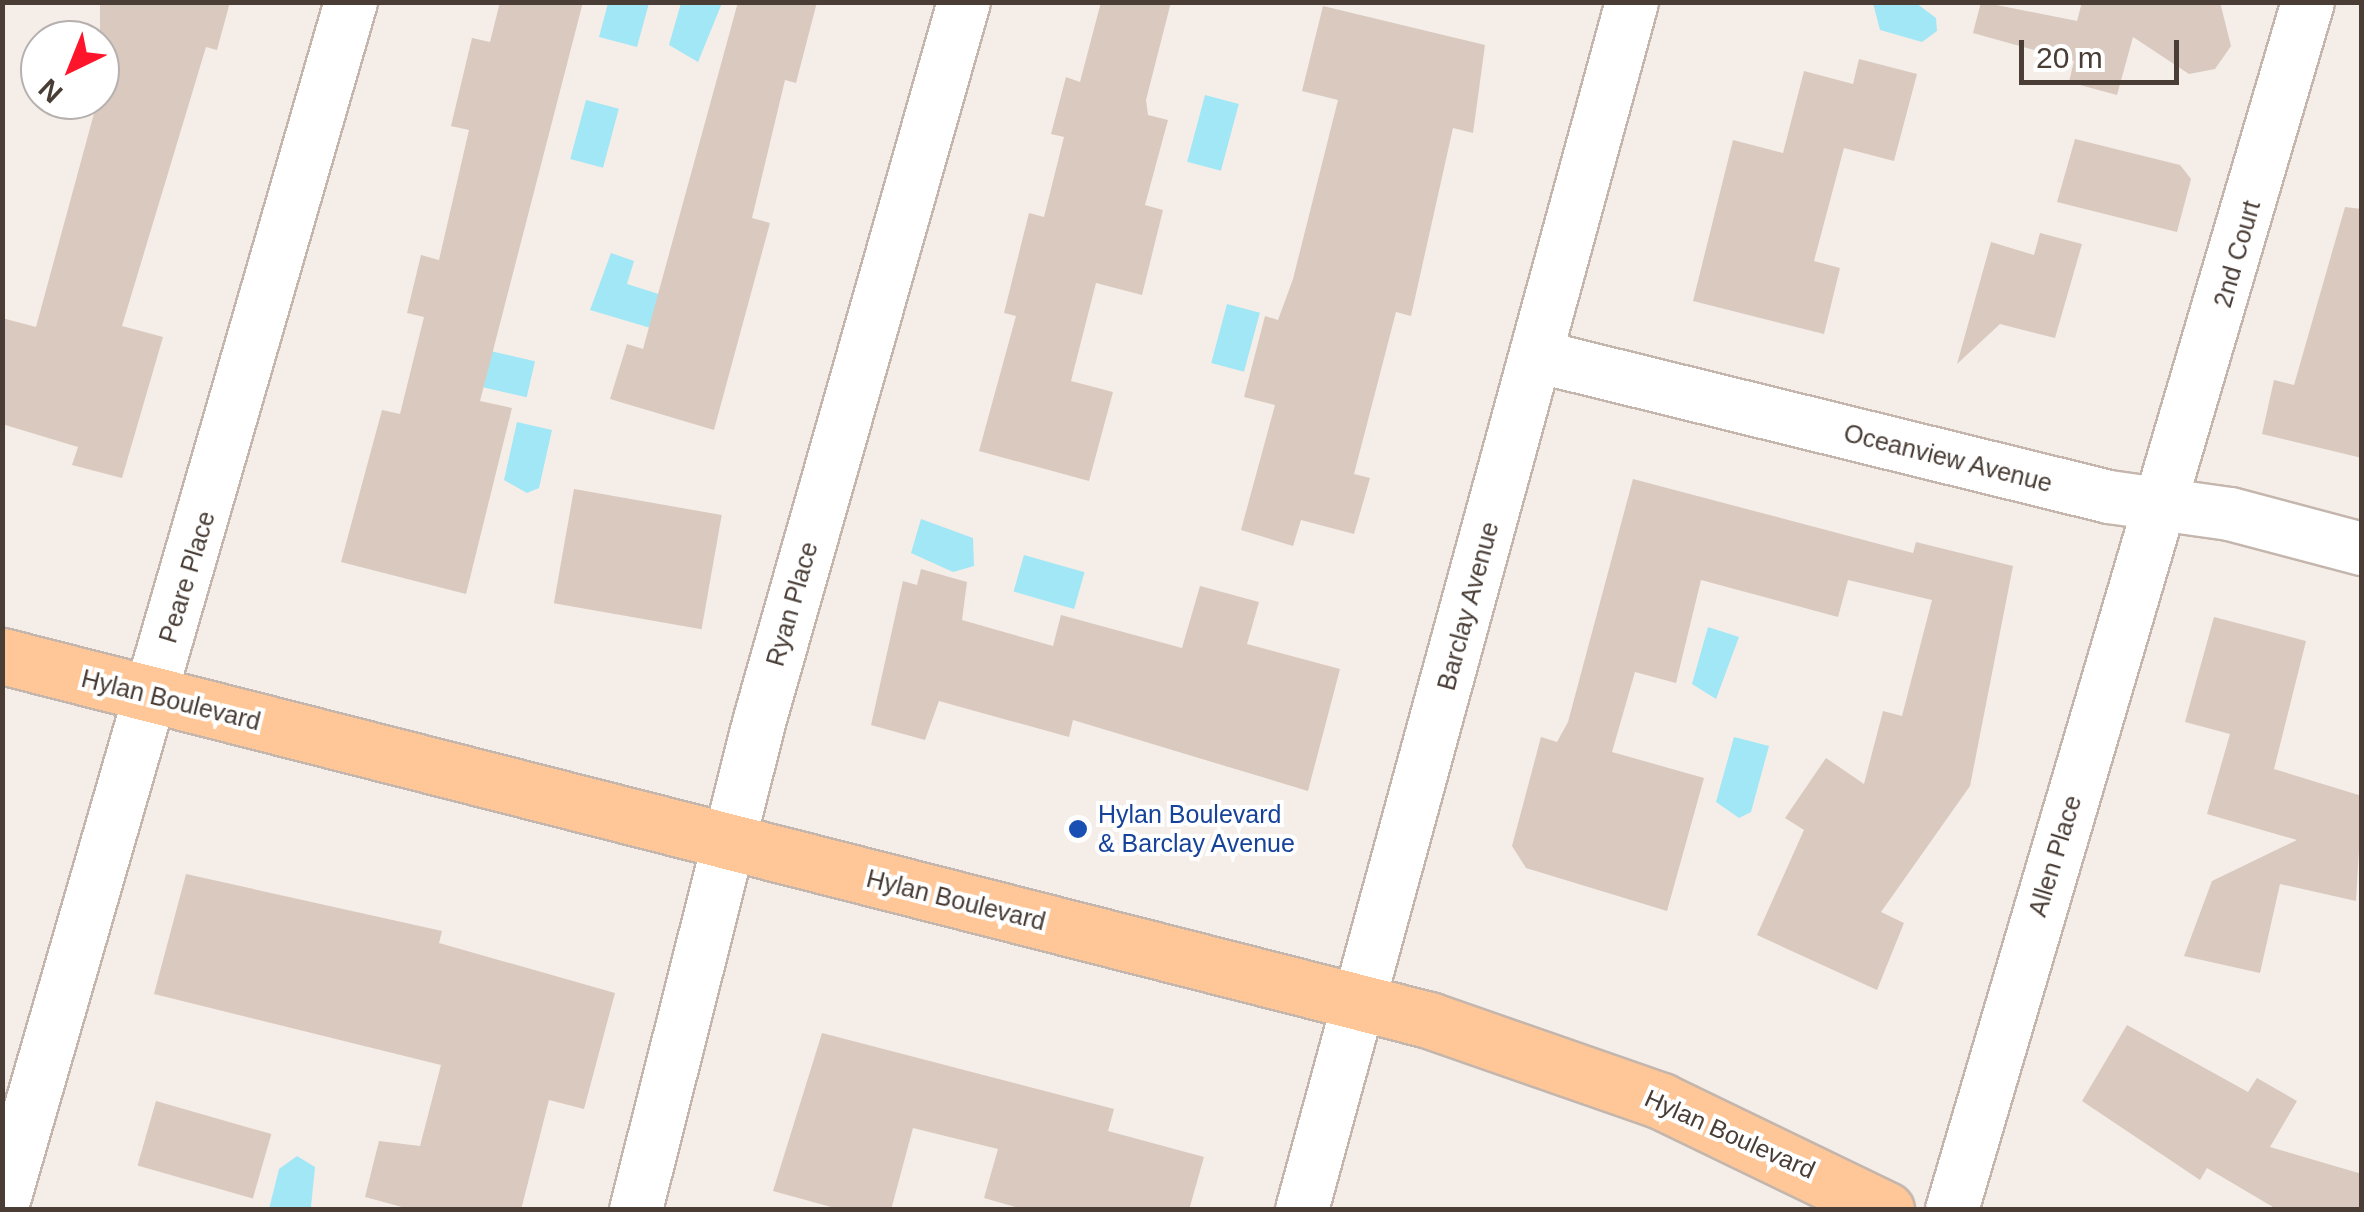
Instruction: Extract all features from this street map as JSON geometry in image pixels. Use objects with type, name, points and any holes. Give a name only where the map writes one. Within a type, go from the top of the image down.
[{"type":"main road","name":"Hylan Boulevard","points":[[2,656],[1361,1002],[1661,1101],[1886,1210]]},
{"type":"street","name":"Peare Place","points":[[2,1208],[351,2]]},
{"type":"street","name":"Ryan Place","points":[[636,1210],[731,844],[964,2]]},
{"type":"street","name":"Barclay Avenue","points":[[1302,1210],[1632,2]]},
{"type":"street","name":"2nd Court","points":[[2164,505],[2308,2]]},
{"type":"street","name":"Oceanview Avenue","points":[[1536,356],[2362,550]]},
{"type":"street","name":"Allen Place","points":[[1952,1210],[2164,505]]},
{"type":"water","points":[[608,3],[649,3],[637,47],[599,37]]},
{"type":"water","points":[[681,3],[722,3],[698,62],[669,45]]},
{"type":"water","points":[[1873,3],[1916,3],[1936,18],[1937,31],[1922,42],[1880,30]]},
{"type":"water","points":[[1205,95],[1239,104],[1221,171],[1187,162]]},
{"type":"water","points":[[586,100],[619,109],[603,168],[570,159]]},
{"type":"water","points":[[611,253],[634,261],[627,284],[665,296],[654,329],[590,310]]},
{"type":"water","points":[[1227,304],[1260,313],[1244,372],[1211,363]]},
{"type":"water","points":[[460,344],[535,361],[527,397],[452,380]]},
{"type":"water","points":[[517,422],[552,430],[539,488],[527,493],[504,480]]},
{"type":"water","points":[[921,519],[973,538],[974,566],[953,572],[911,553]]},
{"type":"water","points":[[1024,555],[1085,572],[1074,609],[1014,592]]},
{"type":"water","points":[[1708,627],[1739,637],[1716,699],[1692,684]]},
{"type":"water","points":[[1734,737],[1769,746],[1751,812],[1739,818],[1716,802]]},
{"type":"water","points":[[297,1156],[315,1167],[311,1207],[269,1209],[279,1169]]},
{"type":"building","points":[[100,2],[230,2],[217,50],[206,47],[122,326],[163,337],[122,478],[72,465],[78,447],[2,424],[2,318],[36,327],[92,120],[120,120],[120,20],[100,20]]},
{"type":"building","points":[[500,2],[583,2],[480,401],[512,408],[466,594],[341,562],[382,410],[400,414],[424,317],[407,313],[421,255],[439,260],[469,130],[451,126],[472,38],[490,42]]},
{"type":"building","points":[[738,2],[817,2],[796,83],[785,80],[752,218],[770,223],[714,430],[610,399],[627,344],[643,349]]},
{"type":"building","points":[[1101,2],[1171,2],[1146,100],[1148,115],[1168,120],[1145,205],[1163,210],[1142,295],[1096,283],[1071,381],[1113,392],[1089,481],[979,451],[1016,316],[1004,313],[1029,213],[1044,217],[1064,137],[1051,134],[1066,77],[1080,82]]},
{"type":"building","points":[[1981,2],[2077,21],[2082,2],[2220,2],[2231,46],[2215,69],[2189,74],[2133,37],[2117,95],[2069,82],[2074,61],[1973,33]]},
{"type":"building","points":[[1323,6],[1485,45],[1473,133],[1453,128],[1411,316],[1396,312],[1354,474],[1370,478],[1354,534],[1301,520],[1293,546],[1241,530],[1275,405],[1244,397],[1265,316],[1278,320],[1293,279],[1338,100],[1302,91]]},
{"type":"building","points":[[1859,59],[1917,74],[1894,161],[1844,148],[1814,261],[1840,268],[1824,334],[1693,301],[1733,140],[1783,153],[1804,71],[1853,84]]},
{"type":"building","points":[[2075,139],[2180,165],[2191,179],[2177,232],[2057,202]]},
{"type":"building","points":[[2345,207],[2362,209],[2362,458],[2262,434],[2274,380],[2294,385]]},
{"type":"building","points":[[2040,233],[2082,244],[2055,338],[2000,324],[1957,364],[1991,242],[2034,255]]},
{"type":"building","points":[[1633,479],[1913,553],[1916,542],[2013,566],[1970,786],[1881,912],[1904,923],[1877,990],[1757,935],[1804,830],[1785,818],[1826,758],[1864,784],[1883,711],[1902,716],[1932,600],[1848,580],[1838,617],[1701,580],[1676,683],[1635,672],[1612,752],[1704,778],[1667,911],[1526,868],[1512,846],[1541,737],[1557,742],[1568,722]]},
{"type":"building","points":[[574,489],[722,515],[702,629],[554,603]]},
{"type":"building","points":[[921,569],[967,582],[962,620],[1053,646],[1061,615],[1182,648],[1200,586],[1259,602],[1247,644],[1340,669],[1308,791],[1073,720],[1069,737],[939,701],[925,740],[871,725],[903,581],[917,585]]},
{"type":"building","points":[[2214,617],[2306,641],[2274,769],[2362,796],[2356,901],[2280,884],[2260,973],[2184,956],[2212,881],[2297,840],[2207,814],[2230,734],[2185,722]]},
{"type":"building","points":[[186,874],[442,931],[439,943],[615,993],[584,1109],[549,1100],[521,1210],[413,1210],[365,1197],[379,1141],[420,1146],[441,1065],[154,994]]},
{"type":"building","points":[[2127,1025],[2248,1092],[2257,1078],[2297,1101],[2270,1147],[2362,1174],[2362,1210],[2278,1210],[2207,1168],[2200,1180],[2082,1101]]},
{"type":"building","points":[[822,1033],[1114,1109],[1108,1131],[1204,1157],[1189,1210],[1026,1210],[984,1198],[998,1149],[913,1128],[891,1210],[842,1210],[773,1191]]},
{"type":"building","points":[[156,1101],[271,1134],[253,1198],[138,1165]]},
{"type":"place","name":"Hylan Boulevard & Barclay Avenue","points":[[1078,829]]}]
